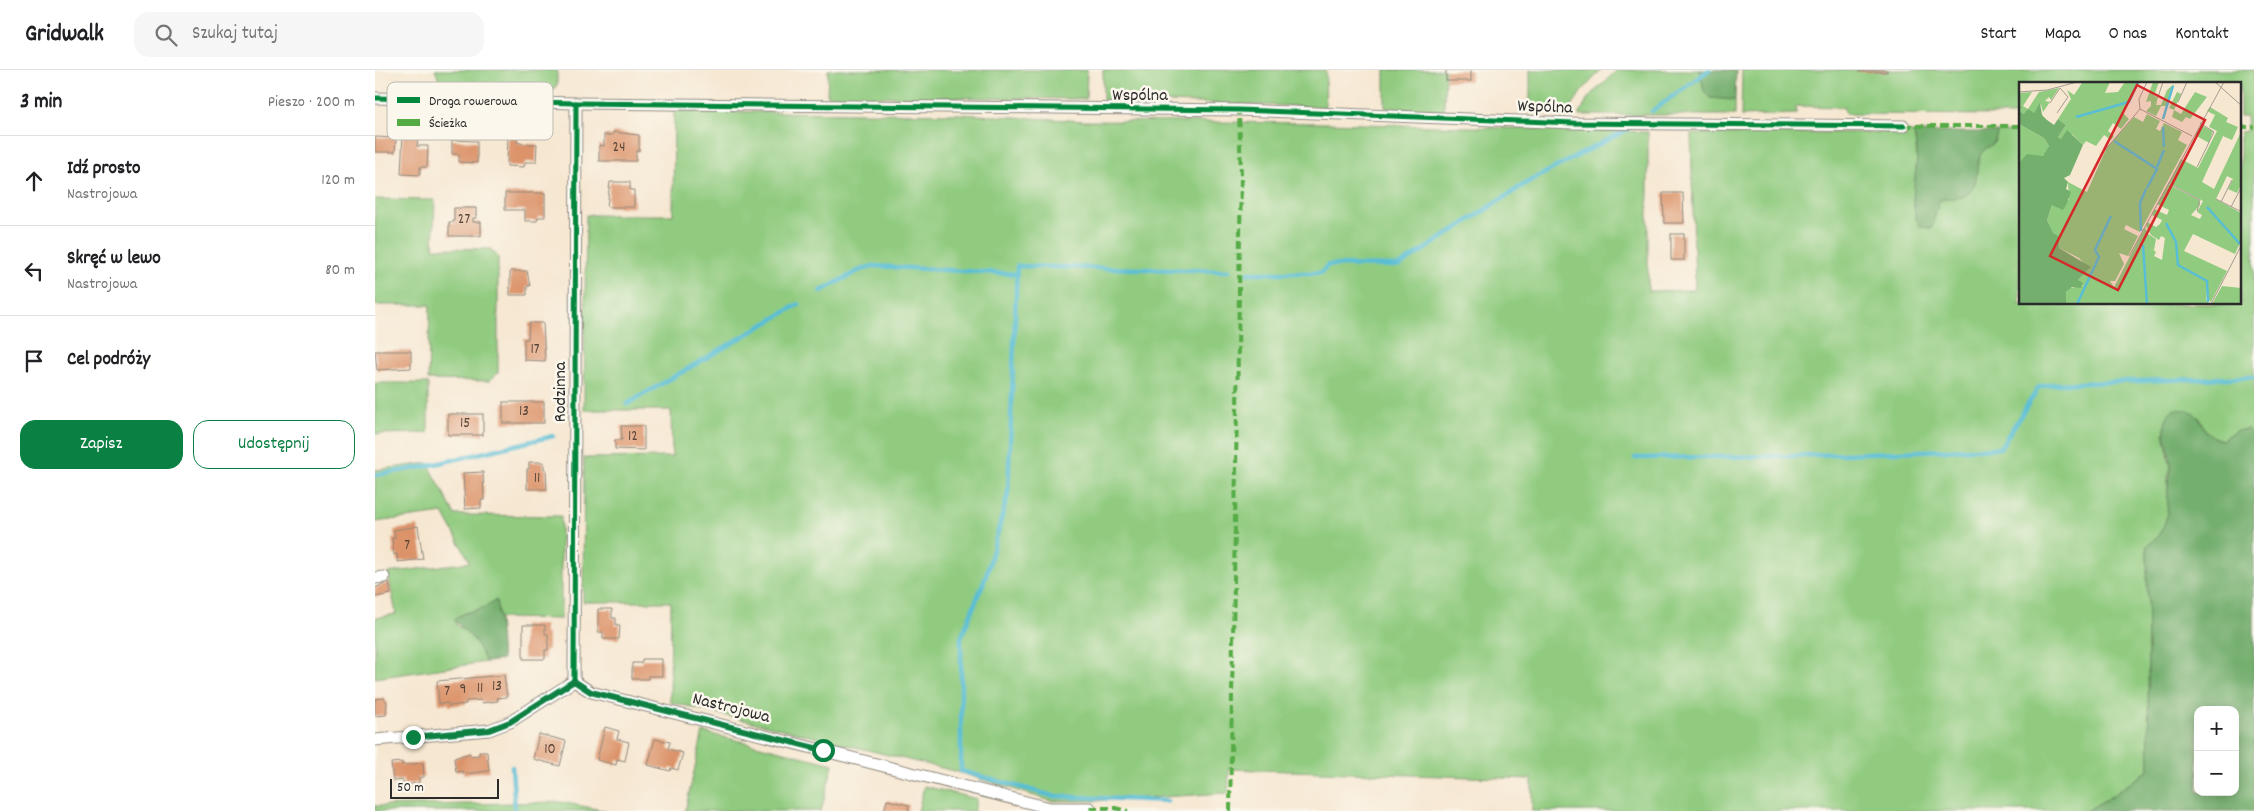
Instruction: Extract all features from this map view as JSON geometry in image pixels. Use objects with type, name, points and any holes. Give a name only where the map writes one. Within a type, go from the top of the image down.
[{"type":"street","name":"Wspólna","points":[[553,103],[1239,110],[1573,123],[1904,126]]},
{"type":"street","name":"Rodzinna","points":[[574,681],[575,104]]},
{"type":"street","points":[[375,740],[489,730],[510,722],[574,681]]},
{"type":"street","name":"Nastrojowa","points":[[574,681],[591,692],[1050,808],[1090,808]]},
{"type":"green space","points":[[435,70],[557,70],[557,85],[553,90],[553,82],[442,82]]},
{"type":"green space","points":[[828,70],[1087,70],[1086,99],[827,96]]},
{"type":"green space","points":[[1103,70],[1326,70],[1325,107],[1103,100]]},
{"type":"green space","points":[[1385,70],[1445,70],[1444,111],[1385,108]]},
{"type":"green space","points":[[1530,70],[1601,70],[1581,92],[1567,114],[1530,113]]},
{"type":"green space","points":[[1617,70],[1700,70],[1704,91],[1710,98],[1735,100],[1735,115],[1579,115],[1588,98]]},
{"type":"green space","points":[[1700,70],[1736,70],[1735,100],[1710,98],[1704,91]]},
{"type":"green space","points":[[1742,70],[2254,70],[2254,435],[2248,429],[2236,431],[2222,440],[2217,439],[2207,432],[2199,417],[2164,433],[2171,467],[2168,477],[2168,513],[2164,527],[2158,537],[2147,546],[2149,770],[2086,811],[1532,811],[1532,779],[1229,769],[1228,793],[1094,801],[1051,801],[954,771],[670,702],[671,602],[583,602],[584,458],[672,457],[671,410],[584,410],[586,215],[673,215],[674,111],[959,114],[1086,121],[1325,123],[1648,132],[1648,291],[1695,290],[1691,134],[1914,132],[1917,157],[1913,200],[1916,219],[1931,229],[1939,201],[1947,197],[1955,198],[1975,185],[1979,156],[1995,141],[1997,132],[2019,132],[2019,305],[2241,305],[2241,132],[2247,131],[2246,116],[2241,116],[2241,82],[2019,82],[2019,115],[1845,114],[1844,107],[1796,106],[1796,114],[1741,116]]},
{"type":"green space","points":[[1914,132],[1997,132],[1992,144],[1980,156],[1976,181],[1972,190],[1962,197],[1939,201],[1931,229],[1920,226],[1914,209],[1917,156]]},
{"type":"green space","points":[[375,199],[435,200],[433,248],[491,249],[498,257],[498,372],[490,381],[428,380],[430,305],[375,305]]},
{"type":"green space","points":[[375,383],[428,383],[428,433],[375,434]]},
{"type":"green space","points":[[2173,409],[2185,410],[2198,417],[2204,428],[2213,437],[2222,440],[2236,431],[2248,429],[2254,435],[2254,811],[2086,811],[2149,770],[2147,546],[2160,533],[2166,520],[2171,460],[2165,423]]},
{"type":"green space","points":[[428,463],[455,515],[561,516],[561,619],[499,618],[495,600],[490,606],[458,616],[456,625],[462,628],[474,640],[486,662],[375,678],[375,618],[396,614],[388,573],[470,562],[443,513],[375,522],[375,470]]},
{"type":"green space","points":[[496,600],[502,660],[486,662],[474,639],[454,620],[458,616],[486,607]]},
{"type":"green space","points":[[703,732],[833,764],[821,811],[685,811]]},
{"type":"green space","points":[[924,786],[977,799],[974,811],[918,811]]},
{"type":"green space","points":[[561,802],[607,811],[375,811],[375,806]]},
{"type":"building","points":[[1446,70],[1471,70],[1471,81],[1446,81]]},
{"type":"building","points":[[1859,70],[1887,70],[1887,72],[1859,72]]},
{"type":"building","points":[[613,132],[639,135],[639,151],[636,151],[636,161],[599,161],[599,145],[604,146],[604,135],[613,135]]},
{"type":"building","points":[[375,137],[396,140],[395,152],[375,152]]},
{"type":"building","points":[[403,140],[418,140],[417,146],[428,146],[427,167],[420,167],[420,175],[401,174]]},
{"type":"building","points":[[452,140],[477,141],[477,163],[459,162],[459,154],[452,154]]},
{"type":"building","points":[[508,140],[517,140],[517,142],[524,144],[537,144],[536,162],[525,162],[524,167],[507,166]]},
{"type":"building","points":[[610,182],[630,182],[630,190],[634,190],[634,207],[607,207]]},
{"type":"building","points":[[505,193],[545,193],[545,217],[538,217],[537,221],[525,221],[525,210],[505,210]]},
{"type":"building","points":[[1663,193],[1683,193],[1684,223],[1664,223]]},
{"type":"building","points":[[454,208],[476,208],[476,218],[473,218],[473,222],[481,222],[481,236],[449,236],[449,222],[454,222]]},
{"type":"building","points":[[1671,234],[1684,234],[1684,260],[1671,260]]},
{"type":"building","points":[[510,271],[527,271],[530,286],[527,286],[527,295],[510,295]]},
{"type":"building","points":[[529,323],[543,323],[545,361],[524,360],[524,339],[528,339]]},
{"type":"building","points":[[375,351],[411,351],[411,368],[377,370]]},
{"type":"building","points":[[503,402],[544,402],[544,423],[503,423]]},
{"type":"building","points":[[448,414],[483,414],[483,435],[448,435]]},
{"type":"building","points":[[621,426],[644,426],[644,450],[615,449],[615,440],[622,440]]},
{"type":"building","points":[[529,462],[544,462],[547,489],[527,489]]},
{"type":"building","points":[[483,472],[484,500],[481,500],[481,508],[465,509],[463,473]]},
{"type":"building","points":[[418,526],[423,559],[398,562],[397,554],[394,555],[392,538],[395,538],[394,530]]},
{"type":"building","points":[[389,582],[391,594],[375,597],[375,588]]},
{"type":"building","points":[[598,609],[612,609],[612,618],[616,618],[616,625],[620,625],[619,639],[603,639],[603,632],[598,632]]},
{"type":"building","points":[[523,625],[545,625],[545,634],[548,634],[548,650],[545,650],[545,659],[523,659]]},
{"type":"building","points":[[642,659],[662,659],[662,676],[648,676],[648,679],[632,679],[632,663],[642,663]]},
{"type":"building","points":[[504,675],[507,697],[497,698],[498,701],[482,703],[481,700],[466,701],[466,704],[449,706],[448,703],[439,704],[437,681]]},
{"type":"building","points":[[384,698],[387,702],[386,715],[375,716],[375,699]]},
{"type":"building","points":[[605,727],[619,731],[617,739],[629,742],[625,761],[617,759],[616,765],[597,760]]},
{"type":"building","points":[[539,734],[566,741],[560,766],[533,759]]},
{"type":"building","points":[[655,739],[670,742],[668,749],[683,753],[678,770],[671,768],[670,771],[648,765]]},
{"type":"building","points":[[479,752],[487,752],[489,771],[463,774],[463,771],[456,772],[454,758],[470,753],[470,756],[479,755]]},
{"type":"building","points":[[402,762],[402,765],[423,763],[424,777],[419,778],[419,783],[403,785],[403,780],[393,781],[391,763]]},
{"type":"building","points":[[887,800],[909,805],[908,811],[884,811]]},
{"type":"waterway","points":[[1652,111],[1709,70]]},
{"type":"waterway","points":[[1246,273],[1321,273],[1328,265],[1399,266],[1528,182],[1628,129]]},
{"type":"waterway","points":[[821,291],[858,271],[873,266],[1017,274]]},
{"type":"waterway","points":[[1167,801],[1053,796],[961,771],[961,638],[986,576],[1008,494],[1017,266],[1229,271]]},
{"type":"waterway","points":[[627,404],[799,304]]},
{"type":"waterway","points":[[1635,458],[1790,456],[2000,448],[2039,387],[2053,384],[2254,377]]},
{"type":"waterway","points":[[375,475],[423,467],[553,436]]},
{"type":"waterway","points":[[512,767],[515,811]]},
{"type":"marked path","points":[[1230,811],[1241,176],[1239,110]]},
{"type":"marked path","points":[[1904,126],[2019,126]]},
{"type":"marked path","points":[[2241,127],[2254,127]]},
{"type":"marked path","points":[[1090,808],[1115,808],[1128,811]]},
{"type":"cycle path","points":[[375,98],[387,98]]},
{"type":"cycle path","points":[[553,102],[1239,110],[1573,123],[1904,126]]},
{"type":"cycle path","points":[[574,681],[576,103]]},
{"type":"route","points":[[413,737],[489,730],[502,726],[574,681],[591,692],[823,750]]}]
